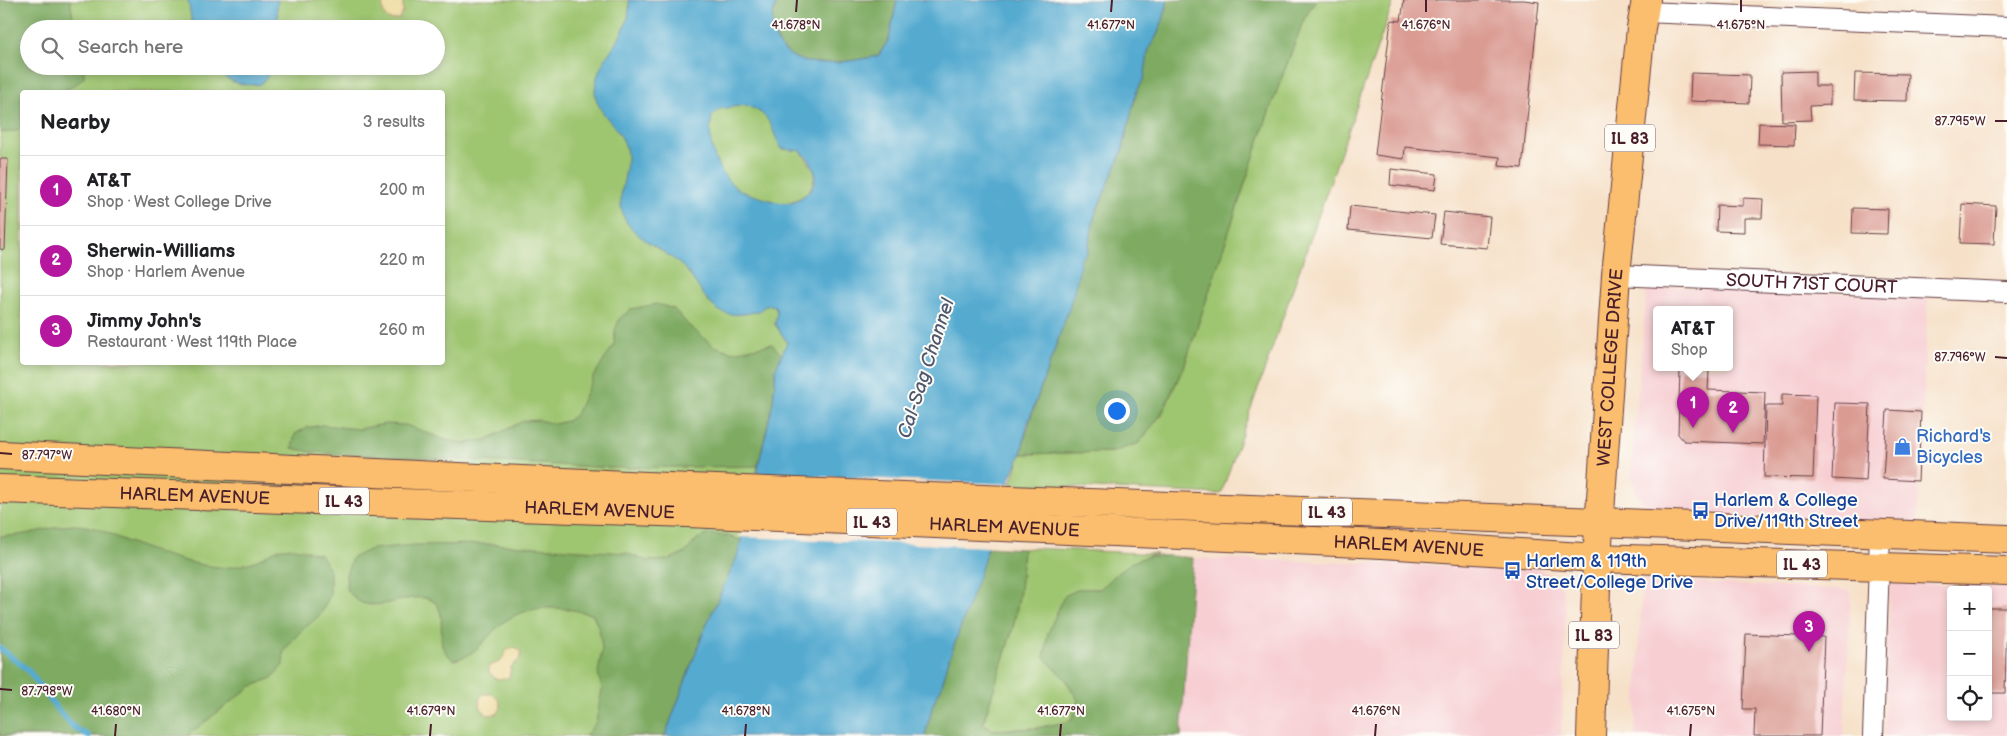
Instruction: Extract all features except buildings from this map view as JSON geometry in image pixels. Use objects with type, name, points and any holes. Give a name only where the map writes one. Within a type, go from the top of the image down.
[{"type":"main road","name":"WEST COLLEGE DRIVE","points":[[1591,736],[1597,558],[1616,275],[1641,28],[1645,6]]},
{"type":"main road","name":"HARLEM AVENUE","points":[[0,455],[688,501],[1056,530],[1382,544],[1597,558],[2007,571]]},
{"type":"main road","name":"HARLEM AVENUE","points":[[0,489],[688,501],[1056,502],[2007,539]]},
{"type":"street","points":[[1645,6],[2007,28]]},
{"type":"street","name":"SOUTH 71ST COURT","points":[[1616,275],[2007,292]]},
{"type":"street","points":[[1874,736],[1880,534]]},
{"type":"shaded area","points":[[1647,286],[1928,297],[1917,526],[1664,514],[1649,508],[1637,496],[1631,474]]},
{"type":"shaded area","points":[[1193,558],[1535,568],[1550,574],[1562,587],[1566,611],[1561,736],[1181,736]]},
{"type":"shaded area","points":[[1642,580],[1851,590],[1844,736],[1635,736]]},
{"type":"shaded area","points":[[1890,582],[1984,586],[1947,586],[1947,721],[1992,721],[1992,586],[2007,587],[2007,736],[1884,736]]},
{"type":"green space","points":[[0,0],[897,0],[801,151],[815,171],[812,184],[803,196],[785,203],[743,314],[759,311],[768,305],[775,306],[777,313],[775,324],[787,342],[737,557],[665,736],[0,736]]},
{"type":"green space","points":[[0,0],[70,0],[73,20],[20,20],[20,75],[84,75],[84,77],[65,90],[20,90],[20,130],[0,133]]},
{"type":"green space","points":[[778,0],[897,0],[889,39],[878,56],[825,63],[797,59],[781,47],[773,30],[772,20]]},
{"type":"green space","points":[[1168,0],[1316,0],[1304,19],[1267,117],[1185,364],[1161,415],[1139,443],[1113,452],[1021,454],[1032,413],[1067,313],[1080,259],[1087,253],[1095,214],[1122,152],[1136,93],[1144,78],[1149,48],[1163,20]]},
{"type":"green space","points":[[1316,0],[1394,0],[1221,494],[1011,484],[1021,454],[1113,452],[1161,416],[1185,364],[1267,117],[1304,19]]},
{"type":"green space","points":[[657,304],[674,309],[688,325],[714,346],[733,352],[772,344],[782,355],[776,368],[773,403],[758,466],[615,468],[310,452],[292,448],[295,434],[306,428],[322,425],[358,429],[386,424],[406,425],[446,440],[466,443],[486,440],[523,421],[539,420],[554,424],[567,421],[576,414],[594,375],[614,345],[615,330],[620,318],[631,309]]},
{"type":"green space","points":[[73,525],[95,528],[171,557],[207,566],[234,567],[262,558],[284,548],[300,549],[320,554],[330,571],[330,595],[321,614],[297,635],[284,651],[283,665],[272,678],[250,687],[187,736],[0,736],[0,536],[18,535]]},
{"type":"green space","points":[[708,534],[728,536],[741,540],[737,557],[705,628],[665,736],[585,736],[596,722],[602,689],[598,673],[602,649],[599,629],[593,615],[559,608],[536,609],[525,612],[514,616],[497,627],[476,650],[462,658],[453,660],[443,648],[440,611],[433,601],[425,598],[416,598],[386,604],[366,604],[358,601],[347,590],[346,575],[352,558],[371,549],[415,545],[491,544],[626,553],[647,561],[667,560],[685,553],[697,539]]},
{"type":"green space","points":[[988,547],[1023,549],[1020,591],[1013,628],[983,723],[993,730],[1037,728],[1071,721],[1078,700],[1066,680],[1044,658],[1048,633],[1064,596],[1079,589],[1100,589],[1123,569],[1142,558],[1163,556],[1193,558],[1181,736],[925,736],[933,704],[941,688],[949,659]]},
{"type":"green space","points":[[1023,549],[1157,554],[1133,563],[1120,571],[1100,589],[1079,589],[1044,658],[1066,680],[1078,700],[1071,721],[1037,728],[993,730],[983,723],[1013,628],[1020,591]]},
{"type":"sand","points":[[383,0],[403,0],[403,12],[399,19],[390,20],[385,16]]},
{"type":"sand","points":[[515,647],[521,652],[520,659],[511,667],[509,678],[496,679],[489,672],[489,666],[500,662],[507,650]]},
{"type":"sand","points":[[483,694],[492,694],[499,700],[501,708],[497,714],[487,715],[481,708],[479,700]]},
{"type":"water","points":[[188,0],[278,0],[278,20],[191,20]]},
{"type":"water","name":"Cal-Sag Channel","points":[[629,0],[778,0],[772,20],[776,39],[781,47],[797,59],[826,63],[878,56],[889,39],[897,0],[1168,0],[1163,20],[1149,48],[1144,78],[1136,93],[1122,152],[1095,214],[1087,253],[1080,259],[1079,272],[1070,306],[1027,426],[1021,454],[1007,486],[941,688],[933,704],[925,736],[665,736],[705,628],[737,557],[773,403],[776,368],[787,342],[775,324],[777,313],[775,306],[768,305],[759,311],[743,314],[731,314],[720,311],[708,300],[678,262],[642,238],[634,231],[623,215],[621,198],[627,162],[625,145],[599,105],[595,90],[597,77],[626,25],[629,13]],"holes":[[[745,105],[761,113],[770,123],[782,149],[801,151],[812,164],[815,176],[814,182],[812,188],[803,197],[785,203],[751,195],[735,186],[720,170],[712,149],[712,116],[720,109]]]},
{"type":"water","points":[[268,75],[261,84],[254,85],[240,84],[222,76]]},
{"type":"pier","points":[[754,474],[1011,484],[989,547],[739,537]]},
{"type":"waterway","points":[[0,648],[28,670],[73,727],[89,736]]},
{"type":"place","name":"AT&T","points":[[1693,428]]},
{"type":"place","name":"Sherwin-Williams","points":[[1733,433]]},
{"type":"place","name":"Richard's Bicycles","points":[[1902,446]]},
{"type":"place","name":"Harlem & College Drive/119th Street","points":[[1700,510]]},
{"type":"place","name":"Harlem & 119th Street/College Drive","points":[[1512,571]]},
{"type":"place","name":"Jimmy John's","points":[[1809,652]]}]
